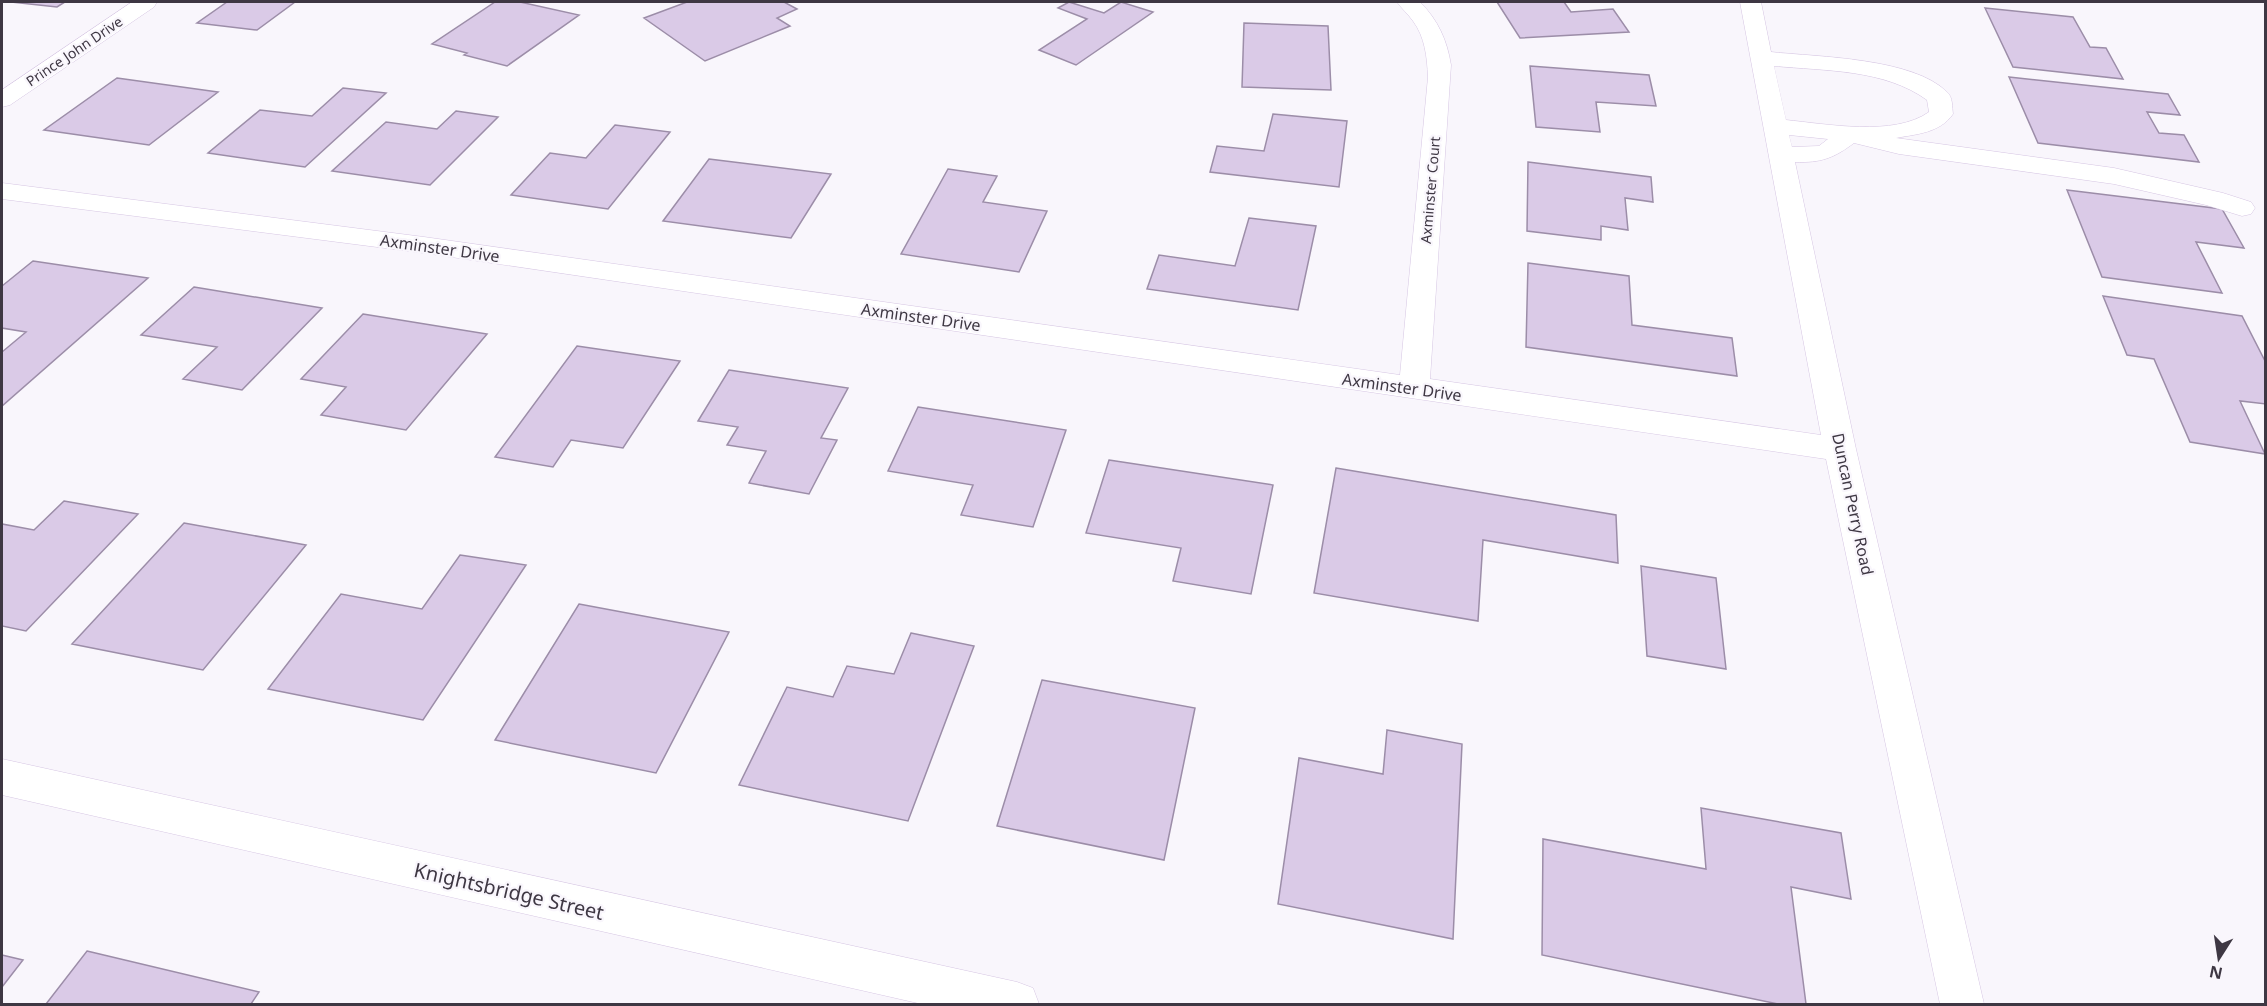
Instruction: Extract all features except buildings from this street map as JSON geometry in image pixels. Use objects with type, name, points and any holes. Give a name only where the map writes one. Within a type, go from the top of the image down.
[{"type":"street","name":"Prince John Drive","points":[[2,100],[146,2]]},
{"type":"street","name":"Axminster Court","points":[[1408,2],[1424,18],[1439,50],[1440,77],[1414,388]]},
{"type":"street","name":"Duncan Perry Road","points":[[1750,2],[1840,449],[1962,1005]]},
{"type":"street","points":[[1762,58],[1879,70],[1919,83],[1939,97],[1941,114],[1926,125],[1891,132],[1850,134],[1826,152],[1808,155],[1779,140]]},
{"type":"street","points":[[1850,134],[1899,147],[2114,176],[2214,199],[2242,208]]},
{"type":"street","name":"Axminster Drive","points":[[2,191],[424,245],[1840,449]]},
{"type":"street","name":"Knightsbridge Street","points":[[2,777],[1017,1005]]}]
